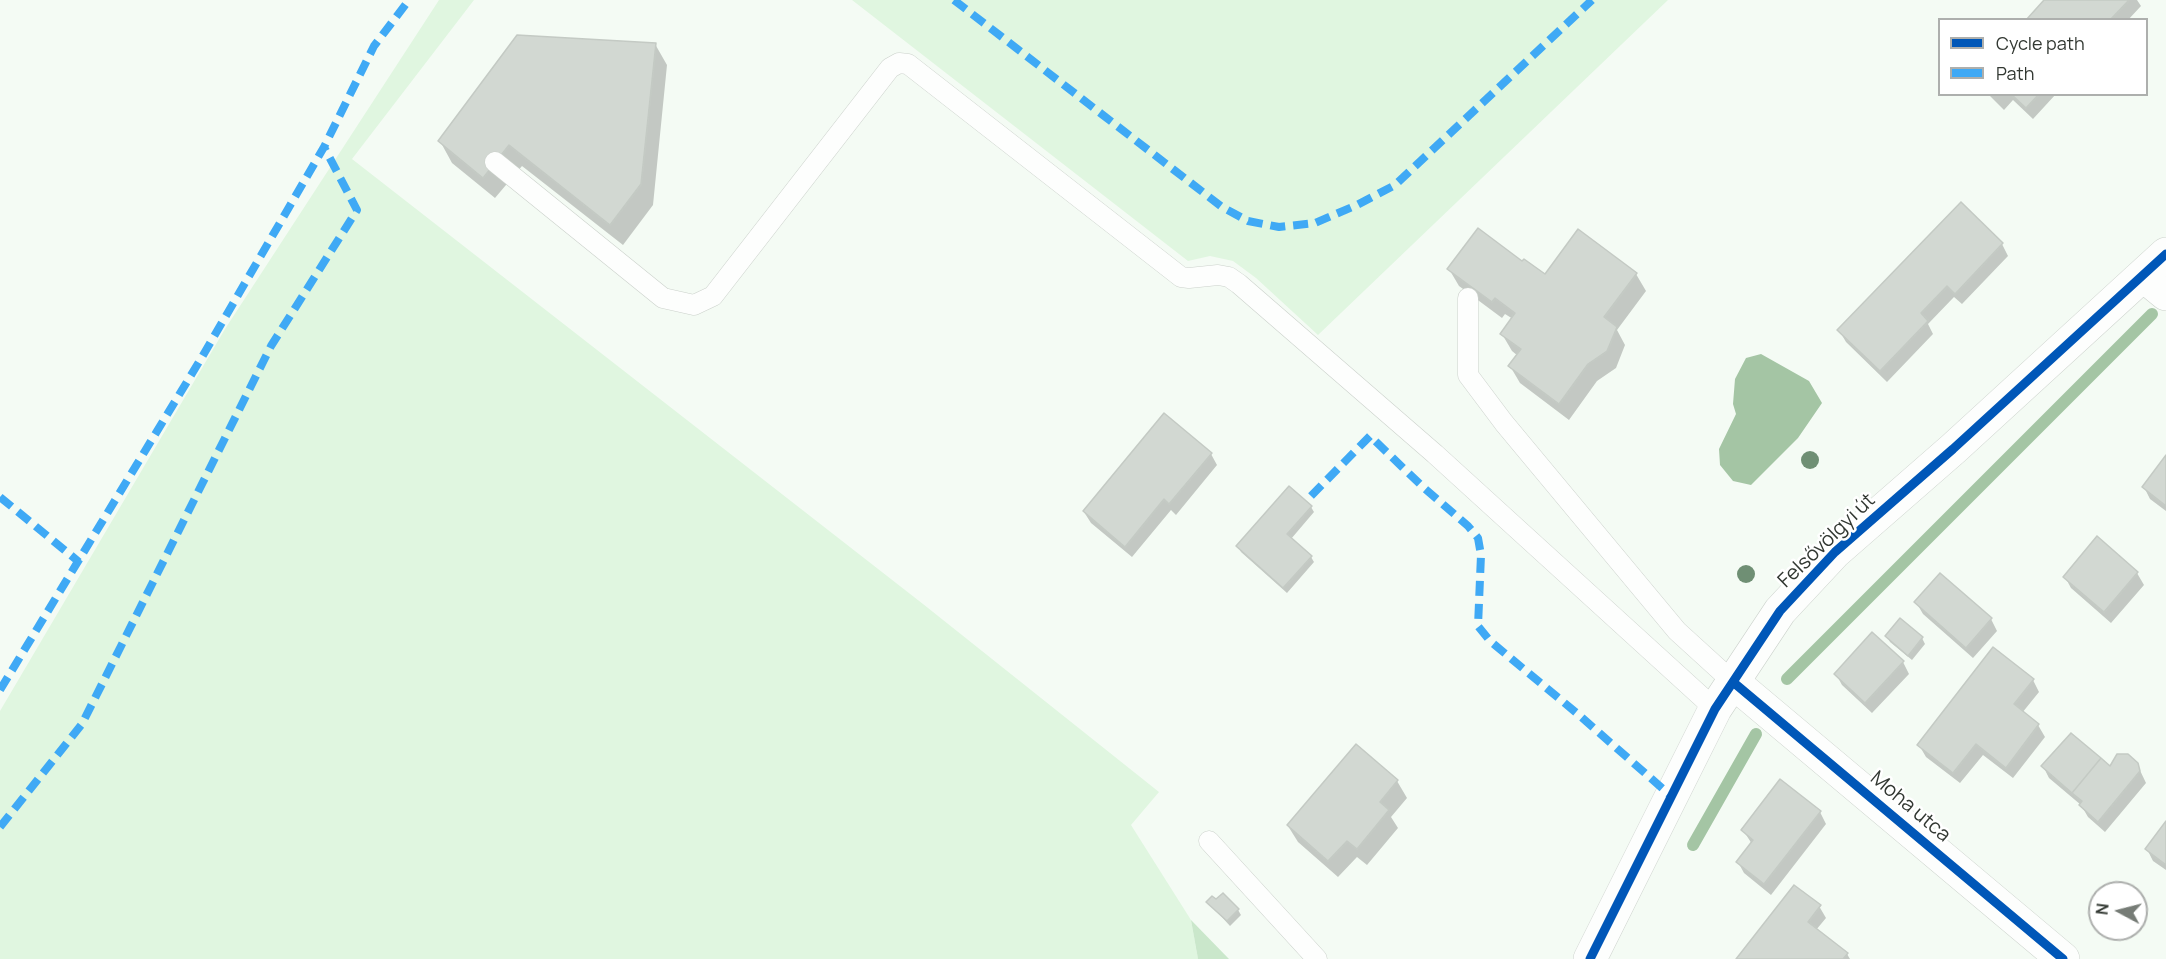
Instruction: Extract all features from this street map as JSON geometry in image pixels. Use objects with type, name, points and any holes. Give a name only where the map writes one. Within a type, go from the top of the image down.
[{"type":"street","name":"Felsővölgyi út","points":[[1590,959],[1715,709],[1780,611],[1835,552],[2159,275]]},
{"type":"street","name":"Moha utca","points":[[1733,682],[2063,959]]},
{"type":"lane","points":[[495,162],[663,298],[694,305],[713,296],[890,68],[899,63],[908,64],[1181,277],[1218,275],[1229,277],[1239,284],[1435,454],[1715,709]]},
{"type":"lane","points":[[1468,298],[1468,375],[1504,423],[1677,631],[1733,682]]},
{"type":"lane","points":[[1209,841],[1317,959]]},
{"type":"shaded area","points":[[439,0],[474,0],[352,159],[923,604],[1159,792],[1131,825],[1191,920],[1198,959],[0,959],[0,711],[225,329]]},
{"type":"shaded area","points":[[852,0],[1668,0],[1318,335],[1256,278],[1233,261],[1210,256],[1188,261]]},
{"type":"shaded area","points":[[1761,354],[1809,381],[1822,403],[1798,438],[1751,485],[1733,481],[1720,465],[1719,449],[1736,414],[1733,404],[1735,379],[1746,358]]},
{"type":"shaded area","points":[[1191,920],[1229,959],[1198,959]]},
{"type":"building","points":[[2044,0],[2129,0],[2112,18],[2028,18]]},
{"type":"building","points":[[517,35],[656,43],[641,184],[610,225],[509,145],[483,178],[438,141]]},
{"type":"building","points":[[2013,96],[2037,96],[2026,108]]},
{"type":"building","points":[[1961,202],[2003,243],[1955,294],[1947,286],[1921,313],[1928,321],[1880,371],[1837,330]]},
{"type":"building","points":[[1478,228],[1522,261],[1524,259],[1545,274],[1578,229],[1637,273],[1604,317],[1617,327],[1607,351],[1588,364],[1559,404],[1508,366],[1521,349],[1500,334],[1515,313],[1495,298],[1492,302],[1447,269]]},
{"type":"building","points":[[1164,413],[1212,453],[1169,504],[1164,499],[1125,547],[1083,511]]},
{"type":"building","points":[[2166,455],[2166,506],[2142,487]]},
{"type":"building","points":[[1289,486],[1312,506],[1287,534],[1312,556],[1283,588],[1236,546]]},
{"type":"building","points":[[2097,536],[2138,572],[2104,612],[2063,577]]},
{"type":"building","points":[[1940,573],[1992,618],[1966,648],[1914,602]]},
{"type":"building","points":[[1900,618],[1923,637],[1908,656],[1885,636]]},
{"type":"building","points":[[1872,632],[1904,661],[1865,703],[1834,674]]},
{"type":"building","points":[[1993,647],[2034,679],[2014,704],[2039,724],[2006,768],[1976,744],[1953,773],[1917,745]]},
{"type":"building","points":[[2071,733],[2101,758],[2072,793],[2041,766]]},
{"type":"building","points":[[1356,744],[1398,780],[1380,802],[1389,810],[1357,849],[1347,841],[1328,861],[1287,825]]},
{"type":"building","points":[[2117,754],[2128,754],[2138,763],[2140,771],[2098,822],[2079,805],[2082,801],[2072,793],[2101,758],[2110,766]]},
{"type":"building","points":[[1780,779],[1821,811],[1764,884],[1736,862],[1753,840],[1741,830]]},
{"type":"building","points":[[2166,821],[2166,865],[2145,849]]},
{"type":"building","points":[[1794,885],[1821,905],[1808,922],[1848,953],[1843,959],[1736,959]]},
{"type":"building","points":[[1223,893],[1239,909],[1227,921],[1206,902],[1212,896],[1216,899]]},
{"type":"waterway","points":[[1787,679],[2152,314]]},
{"type":"waterway","points":[[1693,845],[1756,734]]},
{"type":"marked path","points":[[0,690],[202,357],[324,147],[374,46],[409,0]]},
{"type":"marked path","points":[[954,0],[1222,207],[1248,221],[1279,227],[1315,223],[1395,185],[1592,0]]},
{"type":"marked path","points":[[0,827],[82,724],[271,346],[357,210],[324,147]]},
{"type":"marked path","points":[[1311,496],[1370,436],[1468,526],[1478,538],[1481,555],[1478,626],[1490,641],[1671,796]]},
{"type":"marked path","points":[[0,497],[79,562]]},
{"type":"cycle path","points":[[1590,959],[1715,709],[1780,611],[1835,552],[1953,449],[2166,254]]},
{"type":"cycle path","points":[[1733,682],[2063,959]]}]
